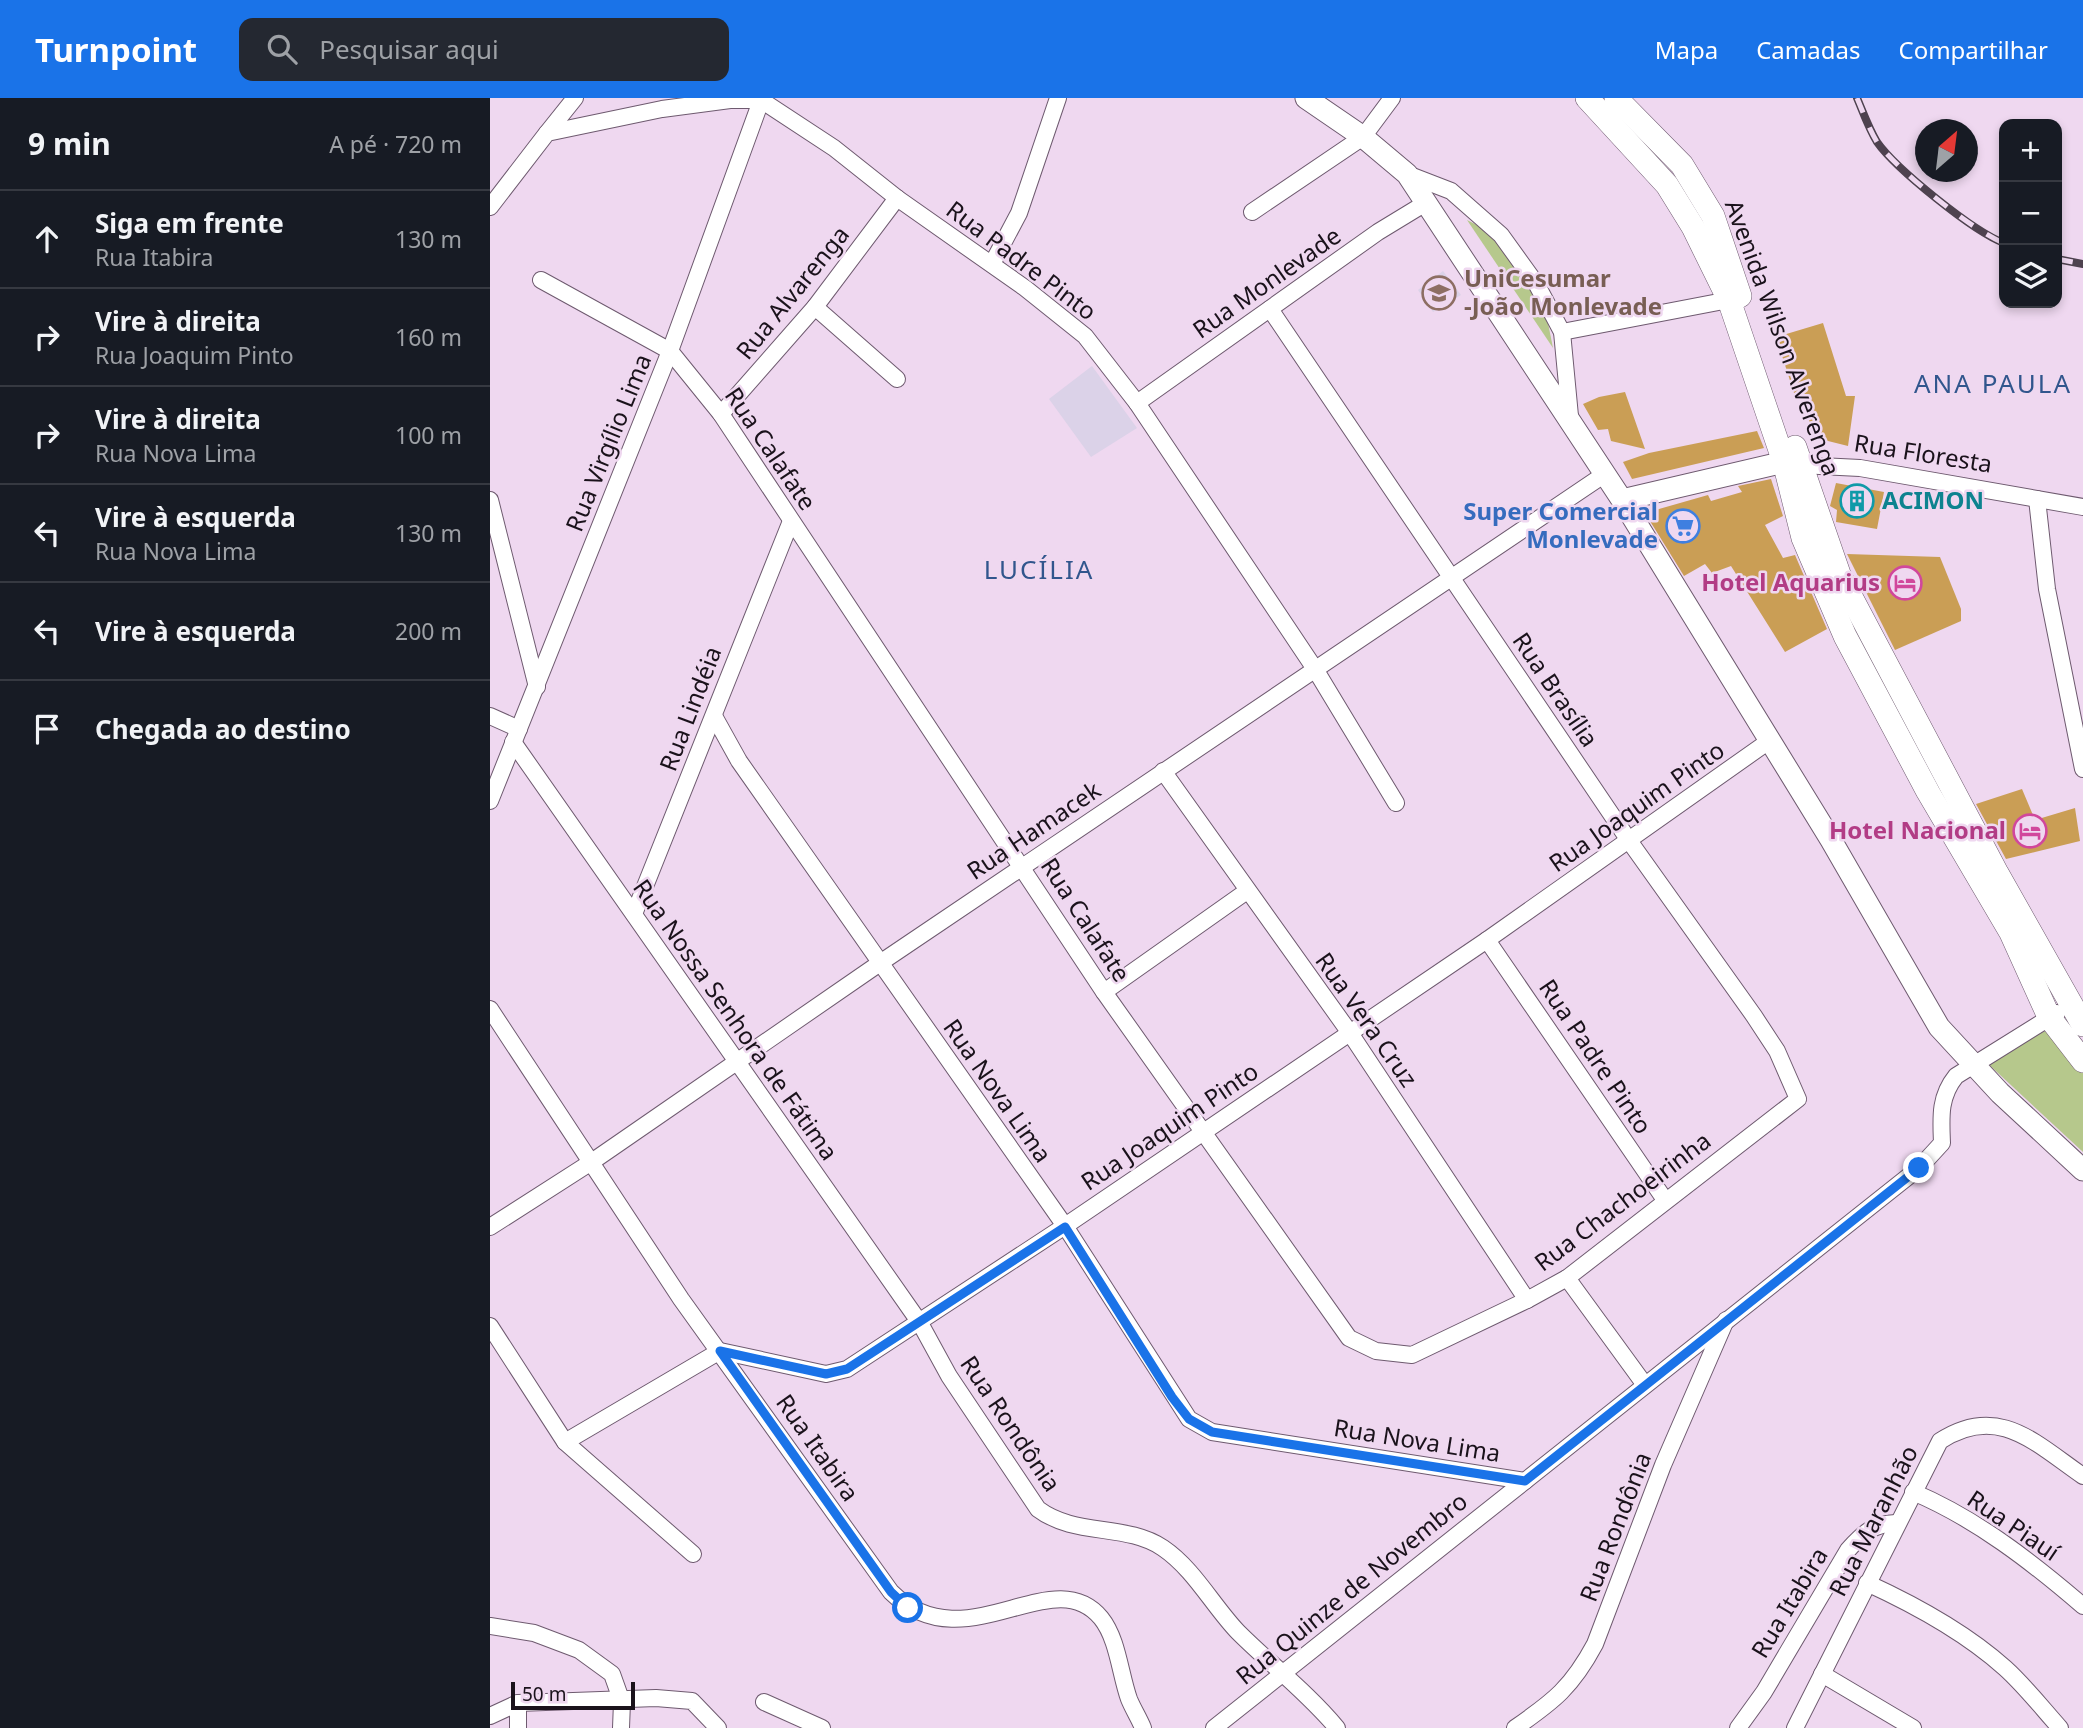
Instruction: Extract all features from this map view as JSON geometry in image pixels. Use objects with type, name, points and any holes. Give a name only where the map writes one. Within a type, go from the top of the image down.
[{"type":"main road","name":"Avenida Wilson Alverenga","points":[[1587,98],[1667,185],[1693,227],[1729,300],[1792,463],[1839,574],[2079,1011]]},
{"type":"main road","name":"Avenida Wilson Alverenga","points":[[1616,98],[1682,165],[1713,216],[1787,422],[1781,451],[1792,463],[1803,538],[1845,636],[1928,793],[2011,933],[2049,1017],[2083,1061]]},
{"type":"street","points":[[490,207],[575,98]]},
{"type":"street","points":[[992,264],[1019,213],[1058,98]]},
{"type":"street","points":[[1306,98],[1363,136],[1407,174],[1424,204],[1622,500],[1831,840],[1939,1027],[2000,1093],[2083,1170]]},
{"type":"street","points":[[1252,212],[1363,136],[1392,98]]},
{"type":"street","points":[[547,133],[662,109],[730,100],[762,99]]},
{"type":"street","name":"Rua Padre Pinto","points":[[762,99],[834,148],[897,198],[992,264],[1085,335],[1137,402],[1315,669],[1396,803]]},
{"type":"street","name":"Rua Virgílio Lima","points":[[490,801],[670,351],[762,99]]},
{"type":"street","points":[[1407,174],[1451,191],[1501,235],[1537,285],[1562,332],[1571,421]]},
{"type":"street","name":"Rua Alvarenga","points":[[722,414],[815,307],[897,198]]},
{"type":"street","name":"Rua Monlevade","points":[[1137,402],[1424,204]]},
{"type":"street","points":[[541,280],[670,351]]},
{"type":"street","points":[[1562,332],[1729,300]]},
{"type":"street","points":[[815,307],[897,379]]},
{"type":"street","name":"Rua Brasília","points":[[1270,309],[1630,842],[1760,1025],[1777,1051],[1798,1099]]},
{"type":"street","name":"Rua Calafate","points":[[670,351],[722,414],[1104,992],[1349,1338]]},
{"type":"street","name":"Rua Floresta","points":[[1622,500],[1792,463],[1860,468],[2083,507]]},
{"type":"street","name":"Rua Hamacek","points":[[490,1227],[593,1161],[735,1061],[1450,576],[1605,474]]},
{"type":"street","points":[[490,499],[537,687]]},
{"type":"street","points":[[2037,499],[2047,589],[2083,769]]},
{"type":"street","name":"Rua Lindéia","points":[[634,914],[791,521]]},
{"type":"street","points":[[490,716],[516,736]]},
{"type":"street","name":"Rua Nova Lima","points":[[714,716],[739,761],[1065,1227],[1172,1397],[1189,1419],[1212,1432],[1525,1481]]},
{"type":"street","name":"Rua Nossa Senhora de Fátima","points":[[516,736],[735,1061],[920,1323]]},
{"type":"street","name":"Rua Joaquim Pinto","points":[[720,1351],[826,1374],[847,1369],[1065,1227],[1487,940],[1630,842],[1769,741]]},
{"type":"street","name":"Rua Vera Cruz","points":[[1164,771],[1350,1033],[1527,1300]]},
{"type":"street","points":[[1104,992],[1247,891]]},
{"type":"street","name":"Rua Padre Pinto","points":[[1487,940],[1665,1200]]},
{"type":"street","name":"Rua Itabira","points":[[490,1009],[593,1161],[681,1299],[891,1592],[908,1608],[930,1617],[959,1620],[1063,1597],[1083,1604],[1101,1618],[1143,1728]]},
{"type":"street","points":[[1973,1063],[2049,1017],[2079,1011]]},
{"type":"street","name":"Rua Quinze de Novembro","points":[[1214,1728],[1919,1168],[1942,1143],[1941,1104],[1948,1085],[1973,1063]]},
{"type":"street","name":"Rua Chachoeirinha","points":[[1349,1338],[1376,1351],[1412,1355],[1527,1300],[1567,1278],[1798,1099]]},
{"type":"street","points":[[1567,1278],[1645,1385]]},
{"type":"street","name":"Rua Rondônia","points":[[1515,1728],[1557,1699],[1580,1671],[1595,1644],[1663,1465],[1727,1318]]},
{"type":"street","name":"Rua Rondônia","points":[[920,1323],[949,1376],[1038,1509],[1051,1519],[1079,1528],[1146,1540],[1164,1549],[1190,1574],[1236,1630],[1312,1699],[1337,1728]]},
{"type":"street","points":[[490,1326],[565,1442],[693,1554]]},
{"type":"street","points":[[565,1442],[720,1351]]},
{"type":"street","name":"Rua Maranhão","points":[[1795,1728],[1896,1523],[1940,1441],[1967,1427],[1983,1423],[2006,1428],[2035,1443],[2083,1476]]},
{"type":"street","name":"Rua Piauí","points":[[1913,1492],[1936,1502],[2023,1556],[2083,1606]]},
{"type":"street","name":"Rua Itabira","points":[[1738,1728],[1764,1692],[1848,1550],[1860,1536],[1877,1524],[1896,1523]]},
{"type":"street","points":[[1867,1583],[1900,1598],[1949,1628],[2004,1668],[2060,1728]]},
{"type":"street","points":[[490,1626],[534,1633],[579,1650],[612,1674],[622,1702],[621,1728]]},
{"type":"street","points":[[1822,1674],[1913,1728]]},
{"type":"street","points":[[490,1716],[518,1703],[622,1702],[656,1698],[692,1702],[718,1728]]},
{"type":"street","points":[[764,1702],[822,1728]]},
{"type":"street","points":[[518,1703],[519,1728]]},
{"type":"shaded area","name":"UniCesumar -João Monlevade","points":[[1443,271],[1461,295],[1433,312],[1418,290]]},
{"type":"shaded area","points":[[1092,366],[1137,428],[1091,457],[1049,399]]},
{"type":"green space","points":[[1467,220],[1491,232],[1546,313],[1553,348]]},
{"type":"green space","points":[[2049,1029],[2083,1066],[2083,1152],[1985,1061]]},
{"type":"building","points":[[1823,323],[1846,396],[1855,396],[1848,446],[1816,438],[1798,392],[1794,393],[1776,337]]},
{"type":"building","points":[[1625,392],[1645,449],[1611,441],[1608,429],[1598,430],[1583,404],[1599,397]]},
{"type":"building","points":[[1757,431],[1764,448],[1632,479],[1623,462],[1649,453]]},
{"type":"building","points":[[1771,479],[1783,516],[1765,525],[1783,558],[1795,555],[1827,629],[1785,652],[1731,566],[1712,573],[1705,564],[1684,576],[1645,513],[1708,495],[1711,501],[1742,492],[1738,486]]},
{"type":"building","name":"ACIMON","points":[[1836,483],[1884,492],[1877,529],[1836,522],[1837,510],[1830,506]]},
{"type":"building","name":"Hotel Aquarius","points":[[1847,554],[1940,557],[1961,609],[1961,621],[1895,650]]},
{"type":"building","name":"Hotel Nacional","points":[[2022,789],[2035,820],[2075,808],[2080,841],[2006,859],[1976,804]]},
{"type":"railway","points":[[1857,98],[1877,142],[1887,154],[1956,213],[1999,241]]},
{"type":"railway","points":[[2062,260],[2083,264]]},
{"type":"place","name":"UniCesumar -João Monlevade","points":[[1439,293]]},
{"type":"place","name":"ACIMON","points":[[1857,501]]},
{"type":"place","name":"Super Comercial Monlevade","points":[[1683,526]]},
{"type":"place","name":"Hotel Aquarius","points":[[1905,583]]},
{"type":"place","name":"Hotel Nacional","points":[[2030,831]]},
{"type":"district","name":"ANA PAULA","points":[[1993,384]]},
{"type":"district","name":"LUCÍLIA","points":[[1039,570]]},
{"type":"route","points":[[908,1608],[891,1592],[720,1351],[826,1374],[847,1369],[1065,1227],[1172,1397],[1189,1419],[1212,1432],[1525,1481],[1919,1168]]}]
